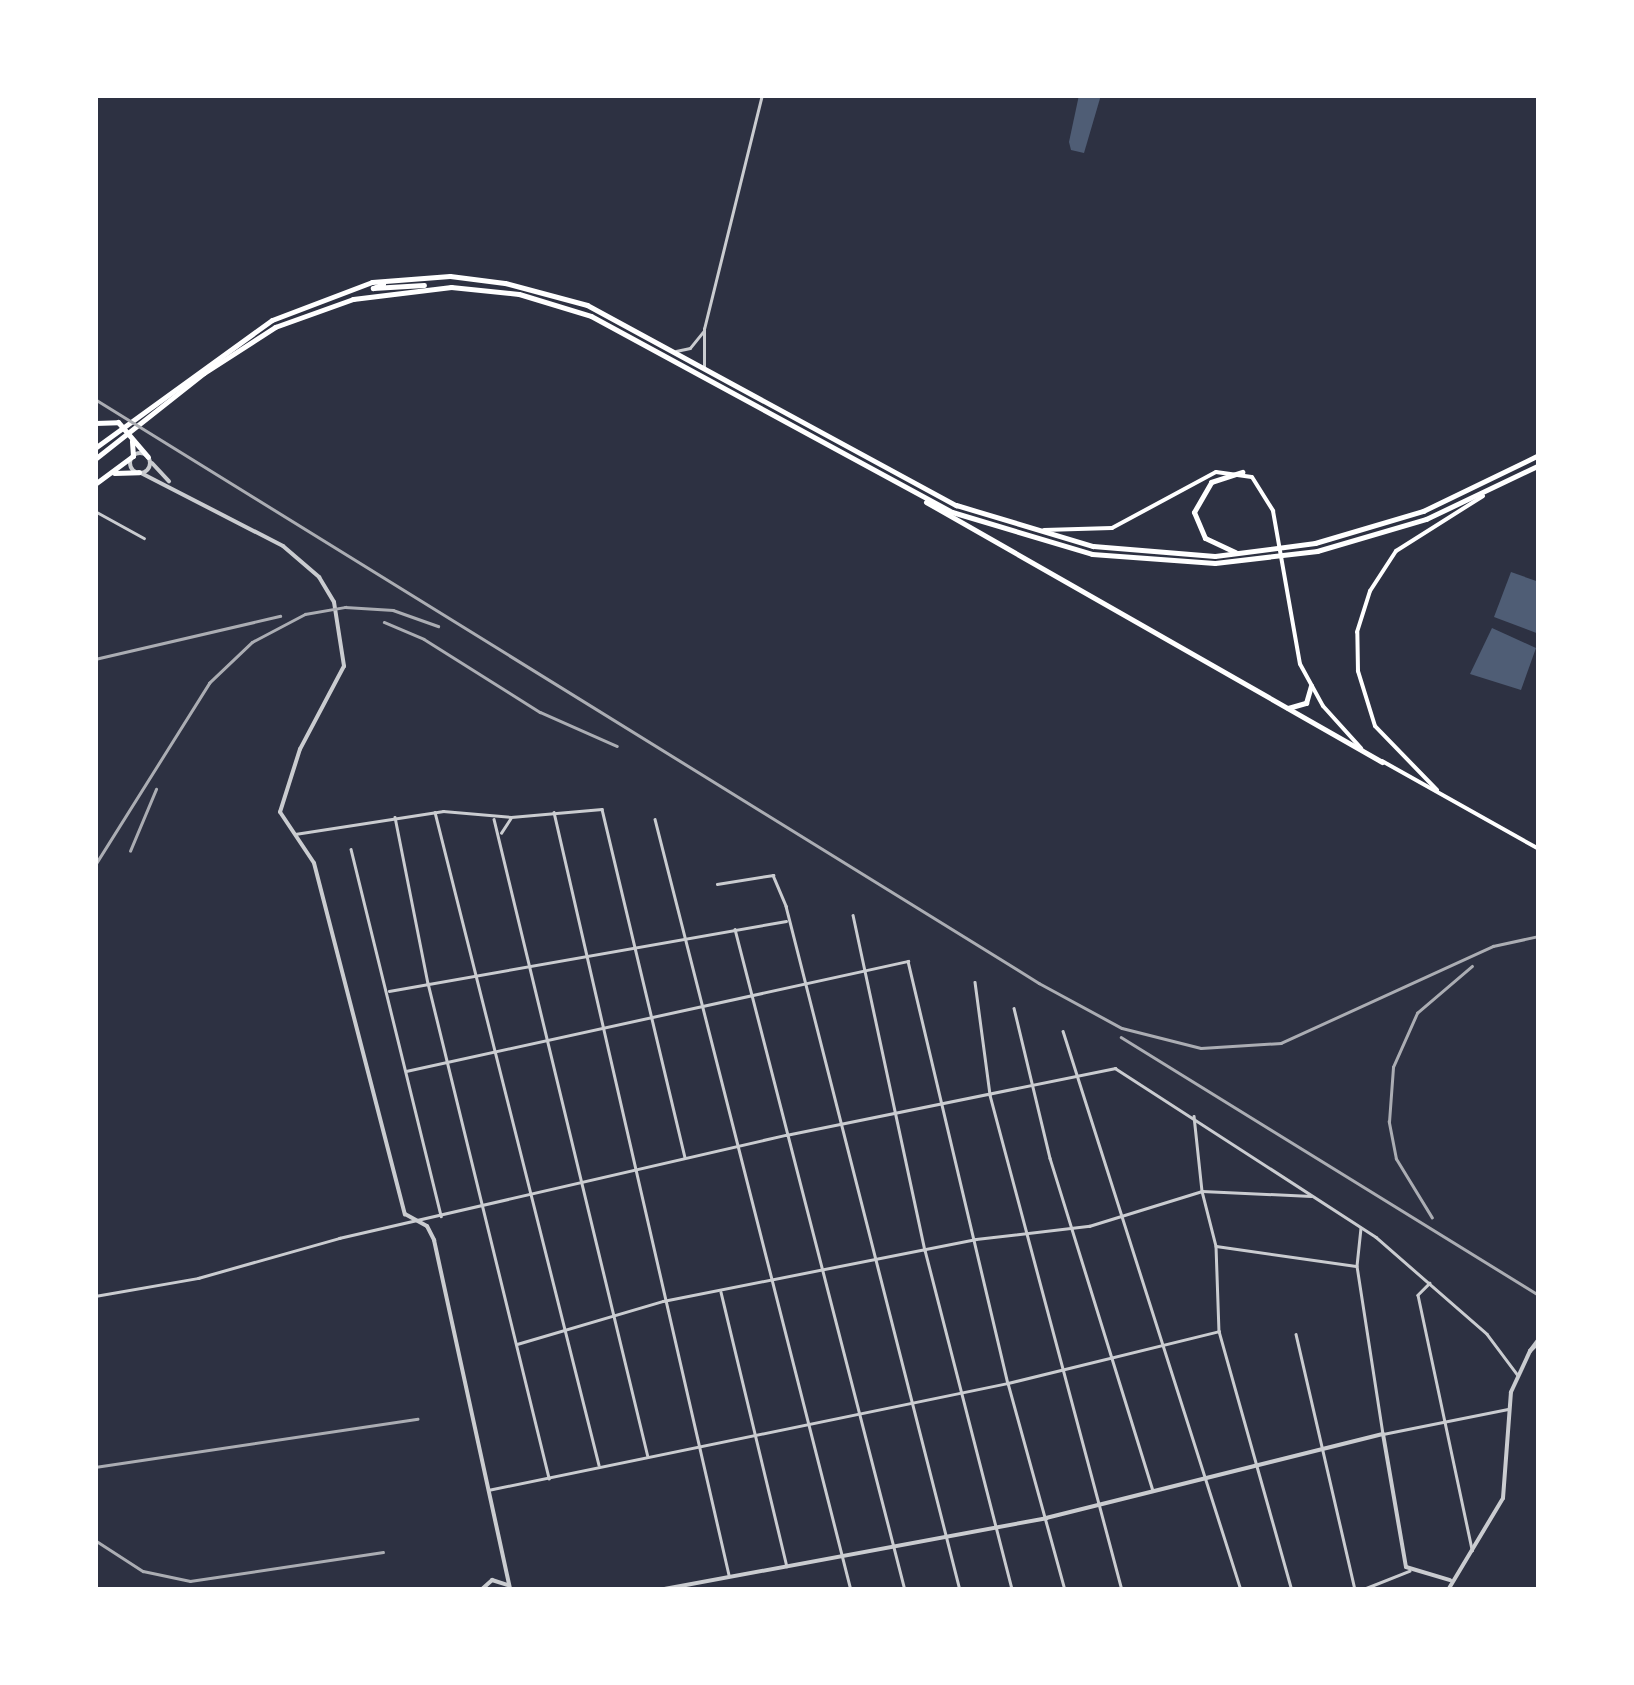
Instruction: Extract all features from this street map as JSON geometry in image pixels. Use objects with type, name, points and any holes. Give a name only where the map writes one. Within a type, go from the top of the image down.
[{"type":"highway","points":[[450,276],[373,288],[450,287],[519,294],[591,316],[1382,762]]},
{"type":"highway","points":[[95,448],[225,348],[298,308],[372,282],[450,276],[573,300],[674,351],[879,466],[1020,528],[1126,552],[1248,554],[1380,526],[1479,489],[1539,455]]},
{"type":"highway","points":[[95,459],[229,355],[300,316],[374,294],[450,287]]},
{"type":"highway","points":[[95,423],[112,420],[148,457]]},
{"type":"highway","points":[[95,484],[133,456],[130,435]]},
{"type":"highway","points":[[875,473],[1017,535],[1092,554],[1182,564],[1316,551],[1482,496],[1539,465]]},
{"type":"highway","points":[[107,476],[139,472]]},
{"type":"highway","points":[[1242,472],[1211,482],[1194,512],[1205,538],[1248,554]]},
{"type":"highway","points":[[1280,705],[1306,703],[1311,686]]},
{"type":"main road","points":[[1020,528],[1112,528],[1216,472],[1242,472],[1266,491],[1276,529],[1292,639],[1311,686],[1344,733],[1382,762],[1539,849]]},
{"type":"main road","points":[[1449,799],[1406,765],[1375,726],[1358,672],[1357,632],[1370,591],[1396,551],[1482,496]]},
{"type":"street","points":[[706,369],[704,330],[762,95]]},
{"type":"street","points":[[674,351],[690,348],[704,330]]},
{"type":"street","points":[[173,484],[148,457],[133,456],[131,466],[139,472],[173,484],[300,559],[326,586],[338,614],[344,666],[280,803],[318,876],[403,1208],[413,1222],[427,1226],[434,1240],[508,1587]]},
{"type":"street","points":[[139,472],[148,468],[148,457]]},
{"type":"street","points":[[95,510],[144,538]]},
{"type":"street","points":[[294,834],[435,812],[511,817],[602,809],[686,1158]]},
{"type":"street","points":[[435,812],[600,1466]]},
{"type":"street","points":[[554,812],[729,1576]]},
{"type":"street","points":[[492,816],[500,834],[527,963],[648,1458]]},
{"type":"street","points":[[395,817],[428,982],[549,1478]]},
{"type":"street","points":[[500,834],[511,817]]},
{"type":"street","points":[[656,820],[734,1147],[850,1590]]},
{"type":"street","points":[[352,849],[441,1216]]},
{"type":"street","points":[[716,884],[773,875],[805,983],[872,1258],[960,1590]]},
{"type":"street","points":[[853,915],[925,1250],[992,1527],[1012,1590]]},
{"type":"street","points":[[389,991],[683,934],[788,920]]},
{"type":"street","points":[[735,929],[905,1590]]},
{"type":"street","points":[[406,1071],[546,1036],[908,962],[1008,1383],[1066,1590]]},
{"type":"street","points":[[974,982],[990,1095],[1122,1590]]},
{"type":"street","points":[[1014,1008],[1032,1086],[1153,1490]]},
{"type":"street","points":[[1063,1031],[1159,1346],[1240,1590]]},
{"type":"street","points":[[95,1296],[198,1278],[413,1222],[530,1198],[734,1147],[1119,1068],[1362,1226],[1431,1282],[1501,1348],[1508,1369],[1517,1374]]},
{"type":"street","points":[[1194,1116],[1202,1191],[1216,1246],[1218,1331],[1251,1464],[1292,1590]]},
{"type":"street","points":[[517,1344],[663,1301],[976,1239],[1073,1228],[1202,1191],[1314,1196]]},
{"type":"street","points":[[1362,1226],[1357,1266],[1409,1570]]},
{"type":"street","points":[[1216,1246],[1357,1266]]},
{"type":"street","points":[[1431,1282],[1418,1296],[1472,1550]]},
{"type":"street","points":[[720,1290],[787,1566]]},
{"type":"street","points":[[488,1490],[1008,1383],[1218,1331]]},
{"type":"street","points":[[1296,1334],[1320,1446],[1358,1590],[1409,1570],[1450,1580]]},
{"type":"street","points":[[1448,1590],[1450,1580],[1503,1498],[1510,1408],[1517,1374],[1539,1340]]},
{"type":"street","points":[[659,1590],[1046,1518],[1320,1446],[1510,1408]]},
{"type":"street","points":[[481,1590],[497,1580],[504,1566]]},
{"type":"street","points":[[497,1580],[508,1587]]},
{"type":"water","points":[[1079,95],[1101,95],[1084,153],[1071,150],[1069,142]]},
{"type":"water","points":[[1511,572],[1539,582],[1539,634],[1494,617]]},
{"type":"water","points":[[1492,628],[1536,648],[1521,690],[1470,674]]},
{"type":"railway","points":[[95,399],[1039,983],[1122,1028],[1201,1048],[1281,1043],[1493,946],[1539,936]]},
{"type":"railway","points":[[95,865],[209,683],[252,642],[305,614],[345,607],[393,610],[438,626]]},
{"type":"railway","points":[[95,659],[280,616]]},
{"type":"railway","points":[[384,622],[424,639],[540,712],[617,746]]},
{"type":"railway","points":[[130,851],[156,789]]},
{"type":"railway","points":[[1432,1218],[1396,1159],[1389,1122],[1393,1067],[1417,1013],[1472,966]]},
{"type":"railway","points":[[1121,1037],[1539,1295]]},
{"type":"railway","points":[[95,1467],[417,1419]]},
{"type":"railway","points":[[95,1540],[143,1571],[190,1581],[383,1552]]}]
